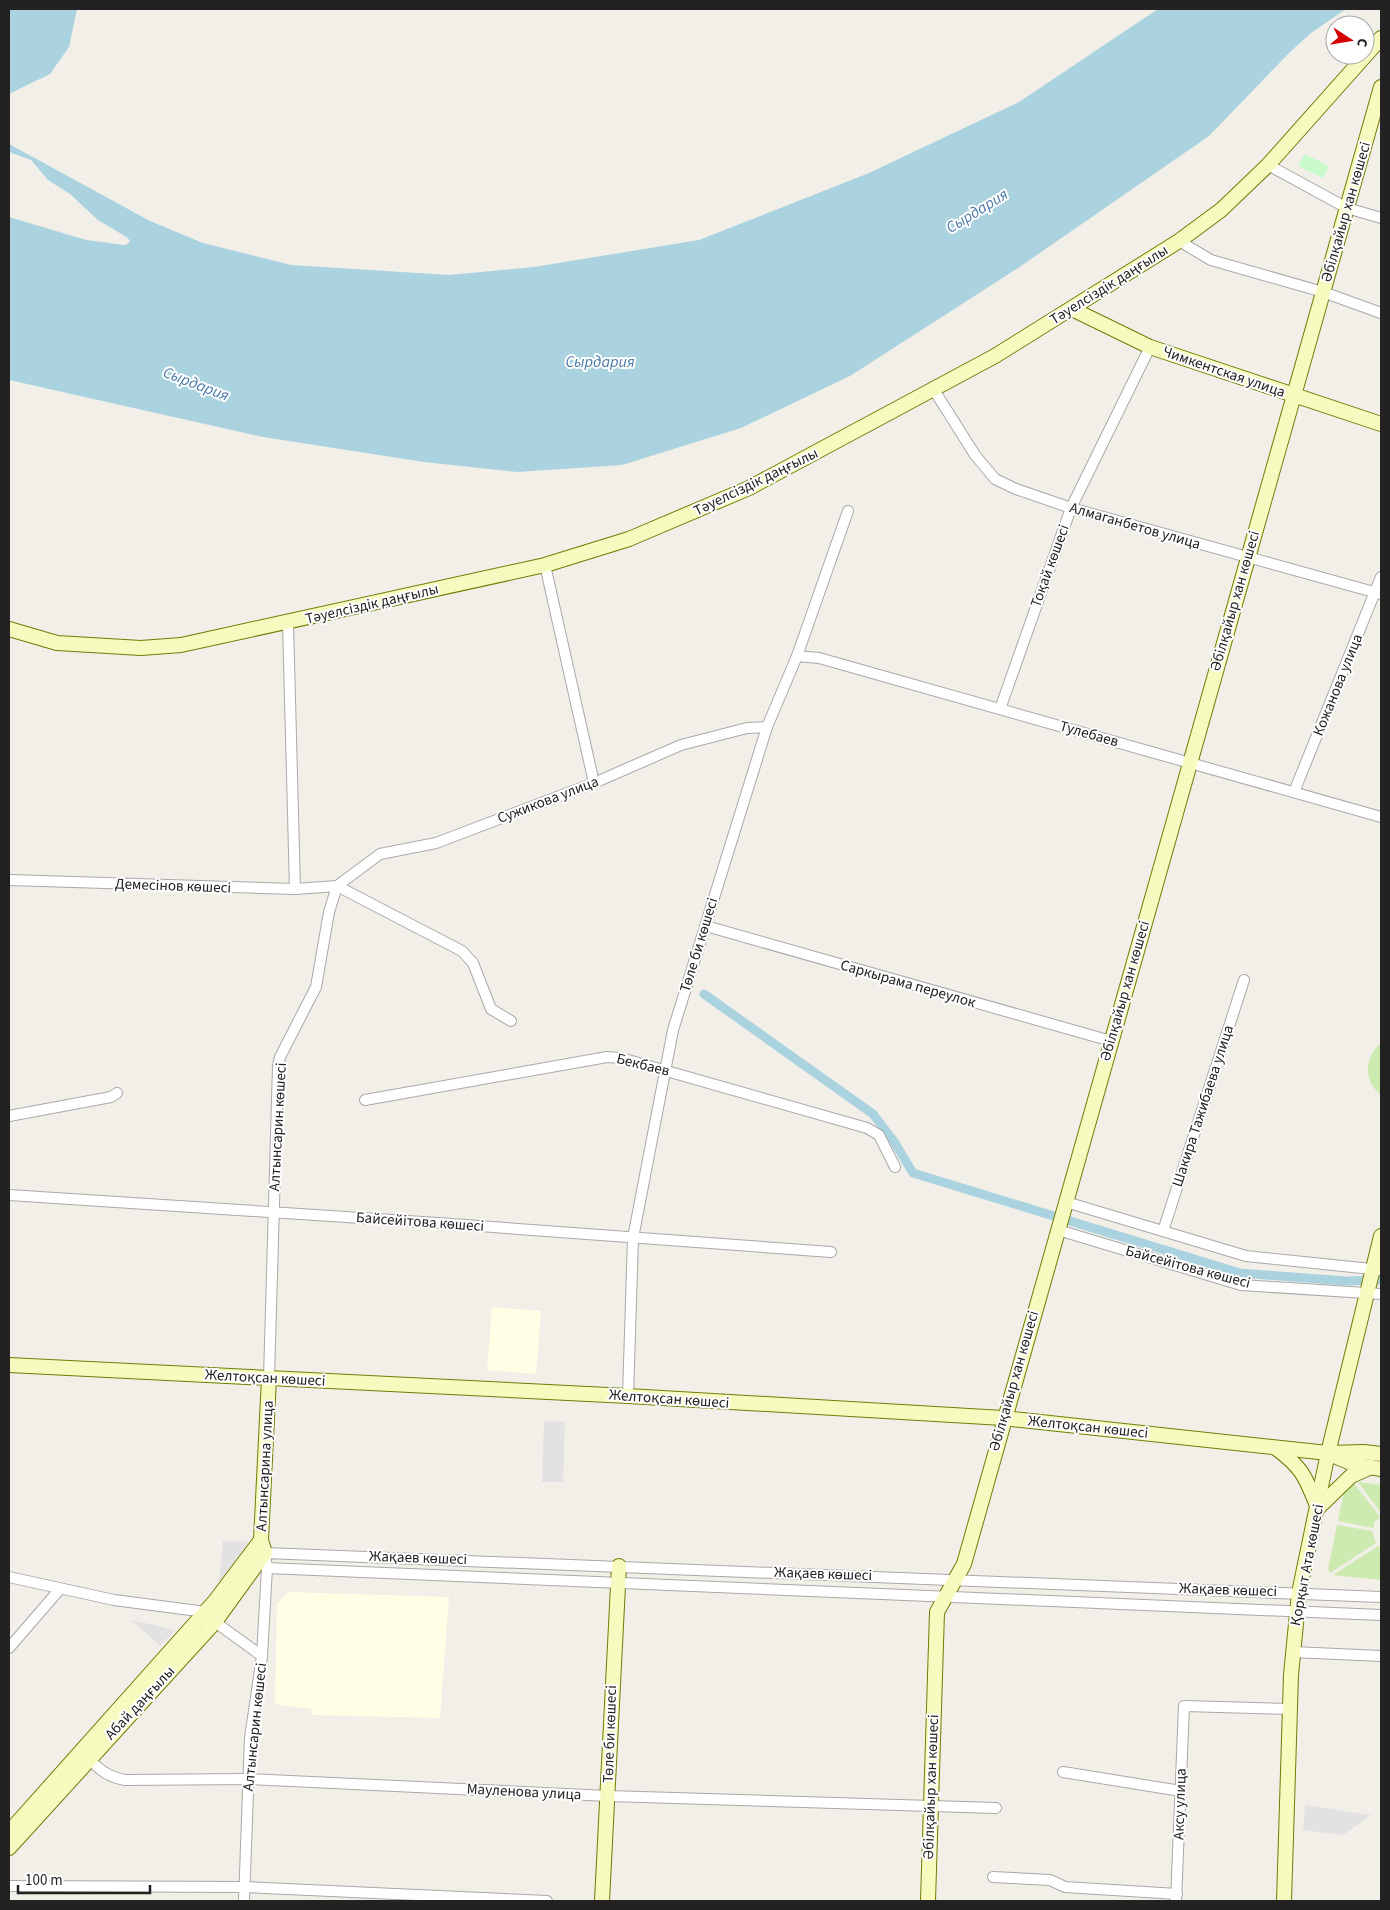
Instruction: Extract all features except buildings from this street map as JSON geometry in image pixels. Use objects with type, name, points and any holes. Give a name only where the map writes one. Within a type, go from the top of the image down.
[{"type":"street","name":"Тәуелсіздік даңғылы","points":[[9,629],[57,643],[141,648],[181,645],[545,565],[629,539],[741,492],[995,356],[1179,241],[1221,210],[1268,165],[1381,38]]},
{"type":"street","name":"Әбілқайыр хан көшесі","points":[[928,1901],[929,1804],[937,1612],[964,1564],[1003,1418],[1066,1202],[1347,208],[1377,120],[1381,87]]},
{"type":"street","points":[[1268,165],[1347,208],[1381,218]]},
{"type":"street","points":[[1179,241],[1211,260],[1323,292],[1381,313]]},
{"type":"street","name":"Чимкентская улица","points":[[1072,309],[1150,347],[1381,424]]},
{"type":"street","name":"Тоқай көшесі","points":[[1000,708],[1071,508],[1150,347]]},
{"type":"street","name":"Алмаганбетов улица","points":[[934,390],[975,455],[996,479],[1016,489],[1071,508],[1378,593]]},
{"type":"street","name":"Төле би көшесі","points":[[628,1396],[632,1238],[673,1030],[767,727],[797,656],[848,511]]},
{"type":"street","points":[[545,565],[594,783]]},
{"type":"street","name":"Кожанова улица","points":[[1294,792],[1378,593],[1381,577]]},
{"type":"street","points":[[288,623],[295,890]]},
{"type":"street","name":"Тулебаев","points":[[797,656],[819,658],[1381,817]]},
{"type":"street","name":"Сужикова улица","points":[[337,886],[380,854],[436,843],[594,783],[681,745],[747,728],[767,727]]},
{"type":"street","name":"Демесінов көшесі","points":[[9,880],[295,890],[337,886]]},
{"type":"street","points":[[337,886],[462,951],[473,962],[490,1009],[511,1021]]},
{"type":"street","name":"Алтынсарин көшесі","points":[[269,1378],[280,1056],[316,987],[329,912],[337,886]]},
{"type":"street","name":"Саркырама переулок","points":[[706,926],[1111,1041]]},
{"type":"street","name":"Шакира Тажибаева улица","points":[[1163,1231],[1244,980]]},
{"type":"street","name":"Бекбаев","points":[[366,1100],[607,1057],[621,1058],[867,1128],[878,1135],[895,1166]]},
{"type":"street","points":[[9,1116],[111,1097],[117,1094]]},
{"type":"street","name":"Байсейітова көшесі","points":[[9,1195],[831,1252]]},
{"type":"street","name":"Байсейітова көшесі","points":[[1066,1202],[1246,1256],[1377,1269]]},
{"type":"street","name":"Байсейітова көшесі","points":[[1058,1230],[1241,1285],[1381,1294]]},
{"type":"street","name":"Қорқыт Ата көшесі","points":[[1284,1901],[1290,1709],[1299,1593],[1328,1454],[1366,1294],[1377,1269],[1381,1236]]},
{"type":"street","name":"Желтоқсан көшесі","points":[[9,1365],[628,1396],[1003,1418],[1328,1454],[1364,1452],[1381,1454]]},
{"type":"street","name":"Алтынсарина улица","points":[[263,1547],[269,1378]]},
{"type":"street","points":[[1275,1448],[1295,1462],[1303,1472],[1318,1508],[1351,1476],[1376,1468]]},
{"type":"street","name":"Желтоқсан көшесі","points":[[1328,1454],[1353,1464],[1376,1468]]},
{"type":"street","name":"Алтынсарин көшесі","points":[[244,1901],[250,1738],[262,1656],[267,1568],[263,1547]]},
{"type":"street","name":"Жақаев көшесі","points":[[263,1547],[619,1566],[1381,1597]]},
{"type":"street","name":"Абай даңғылы","points":[[9,1848],[89,1760],[211,1617],[263,1547]]},
{"type":"street","name":"Төле би көшесі","points":[[602,1901],[619,1566]]},
{"type":"street","name":"Жақаев көшесі","points":[[267,1568],[1381,1615]]},
{"type":"street","points":[[9,1577],[114,1600],[211,1617],[262,1656]]},
{"type":"street","points":[[9,1648],[60,1589]]},
{"type":"street","name":"Абай даңғылы","points":[[9,1832],[211,1617]]},
{"type":"street","points":[[1293,1652],[1381,1656]]},
{"type":"street","name":"Аксу улица","points":[[1176,1898],[1184,1706],[1290,1709]]},
{"type":"street","name":"Мауленова улица","points":[[89,1760],[112,1778],[126,1780],[248,1779],[608,1796],[929,1804],[996,1808]]},
{"type":"street","points":[[1063,1772],[1181,1791]]},
{"type":"street","points":[[993,1877],[1050,1880],[1066,1887],[1176,1898]]},
{"type":"street","points":[[9,1886],[245,1887],[547,1901]]},
{"type":"shaded area","points":[[492,1307],[541,1311],[536,1374],[487,1370]]},
{"type":"shaded area","points":[[544,1421],[565,1422],[563,1482],[542,1482]]},
{"type":"shaded area","points":[[223,1541],[248,1542],[219,1584]]},
{"type":"shaded area","points":[[288,1592],[449,1597],[440,1718],[312,1715],[311,1709],[275,1704],[277,1604]]},
{"type":"shaded area","points":[[132,1620],[175,1630],[160,1646]]},
{"type":"shaded area","points":[[1305,1805],[1371,1815],[1343,1835],[1303,1830]]},
{"type":"green space","points":[[1305,154],[1329,166],[1323,178],[1298,166]]},
{"type":"green space","points":[[1381,1043],[1381,1095],[1371,1083],[1368,1069],[1371,1055]]},
{"type":"green space","points":[[1353,1482],[1381,1518],[1375,1521],[1373,1528],[1338,1521],[1344,1490]]},
{"type":"green space","points":[[1358,1482],[1381,1485],[1381,1513]]},
{"type":"green space","points":[[1337,1525],[1372,1531],[1376,1543],[1330,1573],[1328,1569]]},
{"type":"green space","points":[[1378,1546],[1381,1547],[1381,1580],[1333,1575]]},
{"type":"water","points":[[9,9],[77,9],[69,47],[50,74],[9,94]]},
{"type":"water","name":"Сырдария","points":[[1158,9],[1346,9],[1337,15],[1325,15],[1325,23],[1289,53],[1209,136],[1021,266],[850,376],[741,428],[622,465],[517,472],[424,462],[263,437],[9,380],[9,217],[86,240],[125,245],[130,242],[128,238],[98,220],[70,194],[48,180],[31,160],[9,152],[9,144],[150,221],[203,243],[291,265],[449,275],[534,267],[699,240],[869,173],[1019,102]]},
{"type":"waterway","points":[[704,994],[873,1114],[895,1143],[913,1173],[1240,1273],[1346,1281],[1381,1280]]}]
